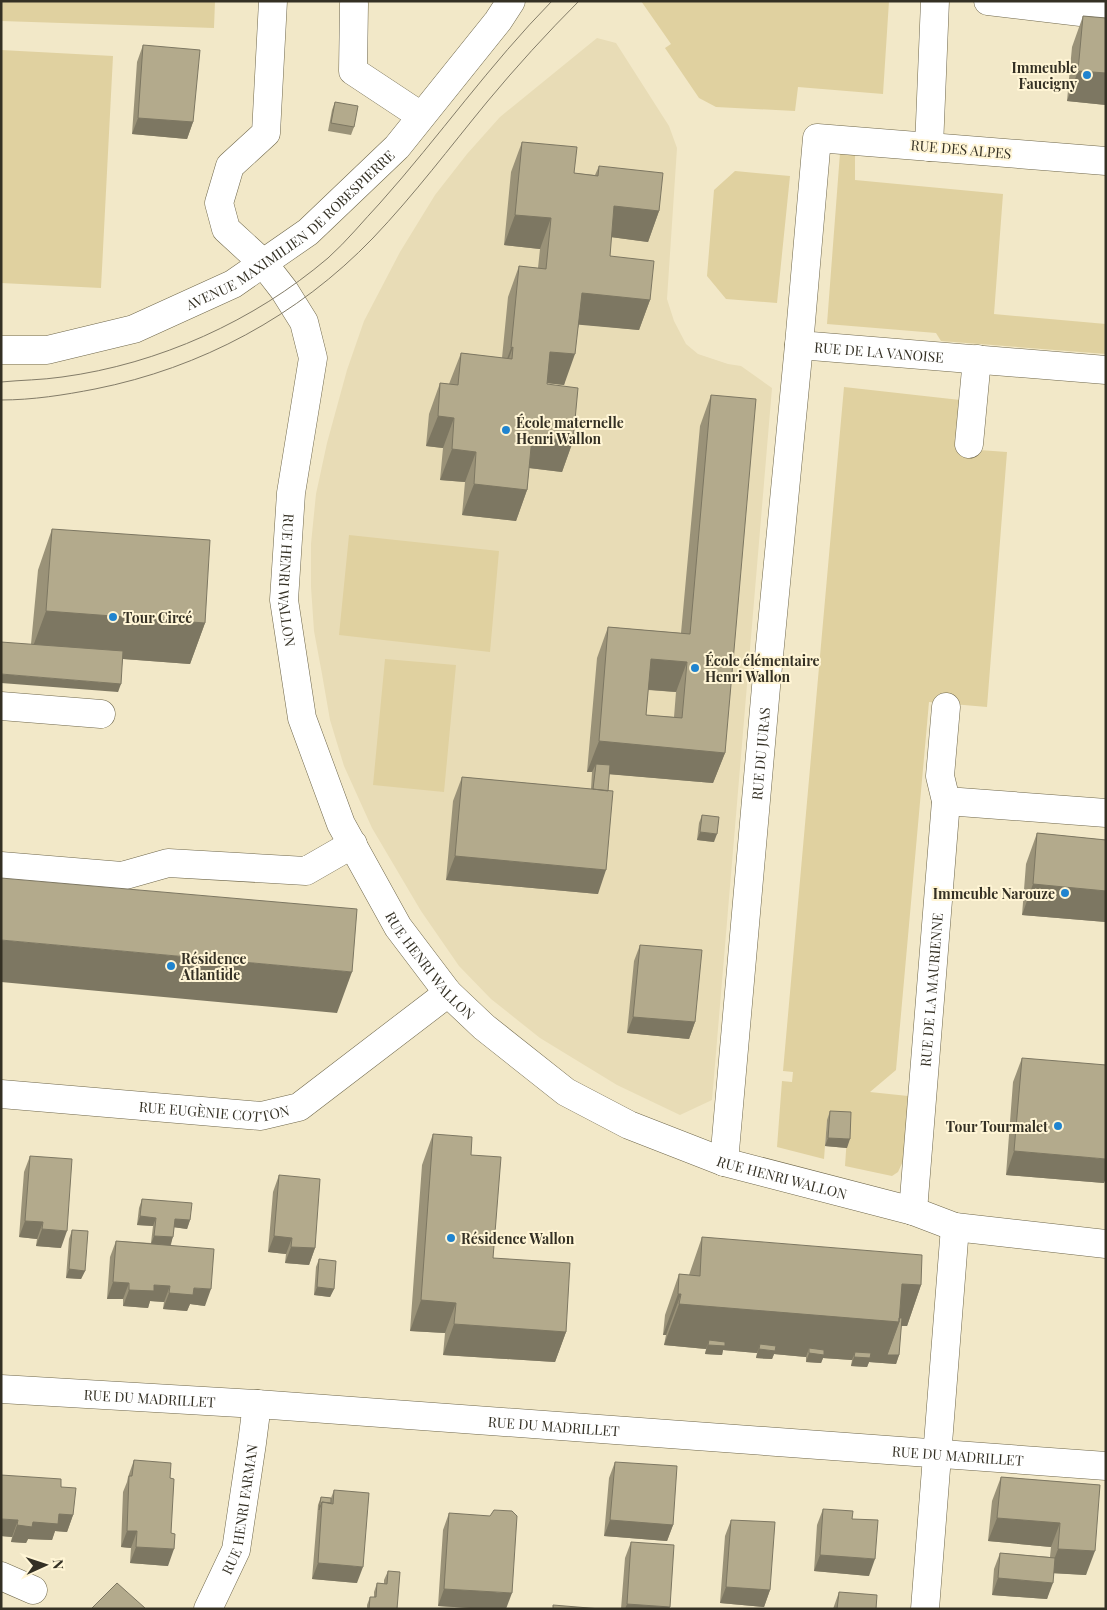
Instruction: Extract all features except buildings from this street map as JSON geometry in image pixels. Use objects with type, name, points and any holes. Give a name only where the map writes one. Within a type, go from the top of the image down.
[{"type":"street","name":"RUE HENRI WALLON","points":[[273,1],[266,133],[230,166],[219,203],[226,229],[263,263],[284,290],[304,322],[313,358],[290,493],[284,600],[302,718],[341,824],[398,927],[448,993],[484,1027],[566,1092],[629,1125],[724,1162],[913,1211],[954,1227],[1106,1244]]},
{"type":"street","name":"AVENUE MAXIMILIEN DE ROBESPIERRE","points":[[1,350],[47,350],[134,329],[233,284],[308,232],[397,147],[498,21],[511,1]]},
{"type":"street","points":[[929,146],[935,1]]},
{"type":"street","points":[[988,1],[1106,15]]},
{"type":"street","points":[[354,4],[353,71],[421,116]]},
{"type":"street","name":"RUE DES ALPES","points":[[817,138],[1106,161]]},
{"type":"street","name":"RUE DE LA VANOISE","points":[[817,138],[799,345],[1106,370]]},
{"type":"street","name":"RUE DU JURAS","points":[[724,1162],[766,687],[799,345]]},
{"type":"street","points":[[970,444],[977,358]]},
{"type":"street","points":[[1,706],[101,714]]},
{"type":"street","name":"RUE DE LA MAURIENNE","points":[[913,1211],[946,801],[940,776],[946,707]]},
{"type":"street","points":[[946,801],[1106,813]]},
{"type":"street","points":[[1,866],[122,876],[168,863],[306,871],[353,844]]},
{"type":"street","name":"RUE EUGÈNIE COTTON","points":[[1,1094],[261,1116],[299,1107],[448,993]]},
{"type":"street","points":[[925,1609],[954,1227]]},
{"type":"street","name":"RUE DU MADRILLET","points":[[1,1389],[256,1404],[1106,1466]]},
{"type":"street","name":"RUE HENRI FARMAN","points":[[208,1609],[236,1550],[256,1404]]},
{"type":"street","points":[[1,1576],[33,1590]]},
{"type":"shaded area","points":[[1,1],[215,1],[214,28],[1,21]]},
{"type":"shaded area","points":[[641,1],[889,1],[883,94],[798,87],[795,111],[716,107],[699,98],[665,48],[671,44]]},
{"type":"shaded area","points":[[597,38],[616,43],[669,126],[677,148],[667,299],[674,321],[686,344],[698,354],[728,364],[741,366],[772,388],[712,1100],[680,1115],[617,1085],[540,1038],[491,999],[459,966],[421,911],[372,828],[344,766],[330,720],[314,631],[311,544],[316,494],[327,443],[347,370],[364,321],[400,252],[435,195],[467,154],[500,117]]},
{"type":"shaded area","points":[[1,50],[113,56],[101,288],[1,283]]},
{"type":"shaded area","points":[[840,153],[855,154],[855,180],[1003,194],[994,314],[1106,324],[1106,354],[941,341],[936,333],[827,324]]},
{"type":"shaded area","points":[[735,171],[790,176],[777,303],[726,299],[707,276],[714,190]]},
{"type":"shaded area","points":[[844,387],[969,401],[965,449],[1007,452],[987,707],[929,702],[896,1070],[870,1092],[908,1096],[904,1159],[898,1172],[892,1176],[845,1166],[848,1121],[827,1120],[824,1159],[777,1147],[782,1081],[792,1082],[793,1072],[783,1071]]},
{"type":"shaded area","points":[[349,535],[499,551],[490,652],[339,635]]},
{"type":"shaded area","points":[[385,659],[456,665],[444,792],[373,785]]},
{"type":"tram line","points":[[1,382],[54,378],[98,371],[134,362],[204,336],[237,320],[299,281],[328,258],[380,203],[507,50],[552,1]]},
{"type":"tram line","points":[[1,400],[60,395],[134,380],[173,368],[210,353],[280,315],[313,292],[373,238],[417,188],[509,76],[579,1]]},
{"type":"place","name":"Immeuble Faucigny","points":[[1087,75]]},
{"type":"place","name":"École maternelle Henri Wallon","points":[[506,430]]},
{"type":"place","name":"Tour Circé","points":[[113,617]]},
{"type":"place","name":"École élémentaire Henri Wallon","points":[[695,668]]},
{"type":"place","name":"Immeuble Narouze","points":[[1065,893]]},
{"type":"place","name":"Résidence Atlantide","points":[[171,966]]},
{"type":"place","name":"Tour Tourmalet","points":[[1058,1126]]},
{"type":"place","name":"Résidence Wallon","points":[[451,1238]]}]
